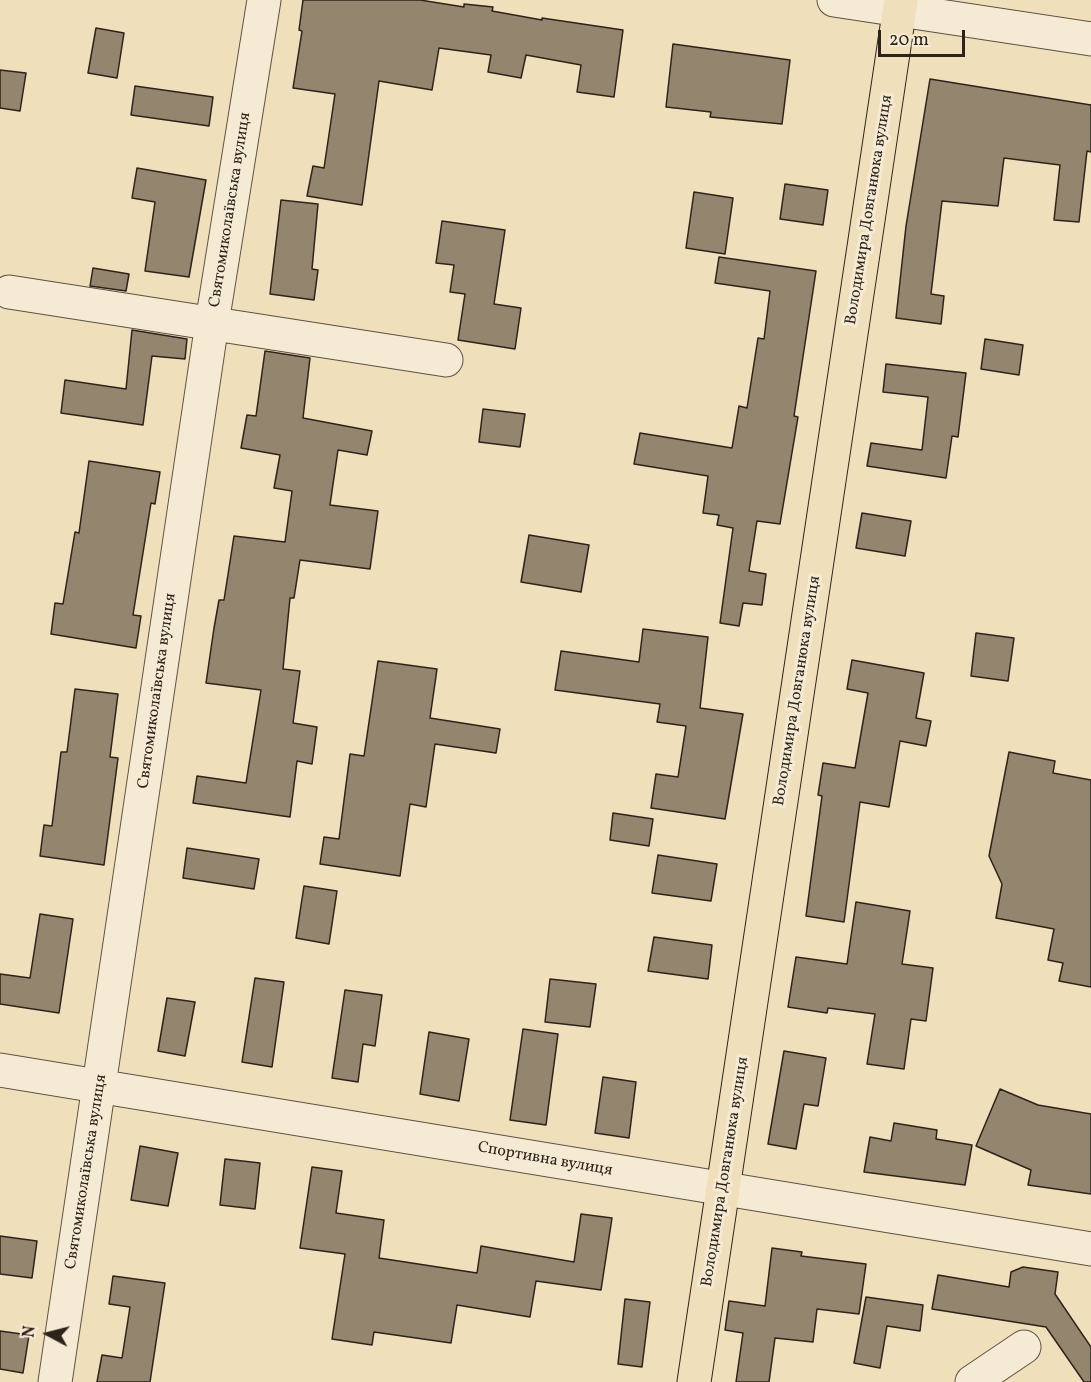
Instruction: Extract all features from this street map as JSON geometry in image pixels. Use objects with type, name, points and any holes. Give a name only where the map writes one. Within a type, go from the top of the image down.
[{"type":"main road","name":"Володимира Довганюка вулиця","points":[[694,1382],[901,5]]},
{"type":"street","name":"Святомиколаївська вулиця","points":[[54,1382],[213,323],[264,0]]},
{"type":"street","points":[[834,0],[901,5],[1091,39]]},
{"type":"street","points":[[9,292],[446,360]]},
{"type":"street","name":"Спортивна вулиця","points":[[0,1070],[1091,1249]]},
{"type":"street","points":[[972,1382],[1024,1347]]},
{"type":"building","points":[[303,0],[420,0],[464,7],[464,4],[493,7],[492,11],[542,20],[542,18],[623,30],[614,97],[577,92],[581,65],[526,55],[521,78],[488,72],[491,55],[439,48],[432,90],[379,81],[362,205],[307,196],[313,166],[324,168],[335,94],[293,88],[302,31],[299,30]]},
{"type":"building","points":[[96,28],[124,33],[117,78],[88,73]]},
{"type":"building","points":[[673,44],[790,60],[782,124],[710,117],[711,112],[666,107]]},
{"type":"building","points":[[0,70],[26,73],[20,111],[0,108]]},
{"type":"building","points":[[930,79],[1091,105],[1091,152],[1087,151],[1079,222],[1054,220],[1060,165],[1004,158],[998,206],[942,201],[931,294],[944,296],[941,324],[896,318],[906,226]]},
{"type":"building","points":[[135,86],[213,97],[209,126],[131,115]]},
{"type":"building","points":[[137,168],[206,180],[189,277],[145,271],[155,202],[132,198]]},
{"type":"building","points":[[785,184],[828,190],[823,225],[780,219]]},
{"type":"building","points":[[694,192],[733,198],[725,254],[686,248]]},
{"type":"building","points":[[281,200],[318,204],[312,269],[318,270],[314,300],[270,294]]},
{"type":"building","points":[[442,221],[505,230],[494,304],[521,308],[515,349],[458,340],[465,294],[450,292],[454,265],[436,263]]},
{"type":"building","points":[[719,257],[816,271],[794,416],[798,417],[780,524],[757,521],[749,571],[766,574],[762,605],[743,603],[739,626],[720,623],[733,528],[717,525],[719,515],[703,513],[708,476],[634,464],[640,433],[732,448],[739,406],[747,408],[758,338],[764,339],[770,291],[715,283]]},
{"type":"building","points":[[93,268],[129,274],[126,291],[90,286]]},
{"type":"building","points":[[132,330],[187,339],[185,359],[152,356],[143,425],[61,413],[65,380],[126,389]]},
{"type":"building","points":[[985,339],[1023,345],[1019,375],[981,369]]},
{"type":"building","points":[[265,351],[310,358],[303,418],[372,431],[367,455],[338,450],[330,505],[378,511],[370,569],[300,560],[294,598],[290,598],[283,669],[300,671],[293,723],[317,727],[312,764],[297,761],[290,817],[193,803],[197,776],[246,783],[261,690],[206,683],[219,600],[224,600],[234,536],[285,542],[292,491],[274,488],[280,455],[241,448],[247,415],[256,416]]},
{"type":"building","points":[[886,364],[966,373],[958,437],[952,436],[946,478],[867,466],[871,443],[922,450],[928,397],[883,392]]},
{"type":"building","points":[[483,409],[525,414],[520,447],[479,442]]},
{"type":"building","points":[[89,461],[160,472],[155,504],[151,503],[133,615],[141,616],[136,648],[51,634],[55,603],[63,604],[75,532],[79,533]]},
{"type":"building","points":[[862,513],[911,521],[905,556],[856,548]]},
{"type":"building","points":[[529,535],[589,545],[581,592],[521,582]]},
{"type":"building","points":[[643,629],[708,637],[700,708],[743,714],[725,819],[651,808],[656,774],[678,777],[686,726],[657,722],[660,704],[555,690],[561,651],[639,662]]},
{"type":"building","points":[[976,633],[1014,638],[1008,681],[971,676]]},
{"type":"building","points":[[852,660],[924,673],[916,718],[931,721],[926,746],[900,741],[889,807],[860,802],[844,922],[806,916],[822,796],[818,795],[823,763],[855,768],[868,693],[847,689]]},
{"type":"building","points":[[378,661],[437,669],[430,718],[500,729],[496,753],[435,744],[426,807],[410,804],[400,876],[320,864],[324,837],[339,839],[350,754],[364,756]]},
{"type":"building","points":[[75,689],[118,694],[110,757],[118,758],[104,865],[40,856],[44,825],[52,826],[61,752],[67,752]]},
{"type":"building","points":[[1009,752],[1055,761],[1053,773],[1091,780],[1091,987],[1059,981],[1063,963],[1048,960],[1054,929],[996,918],[1002,884],[989,856]]},
{"type":"building","points":[[613,813],[653,819],[649,846],[610,840]]},
{"type":"building","points":[[187,848],[259,859],[254,889],[183,878]]},
{"type":"building","points":[[658,855],[717,864],[711,901],[652,893]]},
{"type":"building","points":[[304,886],[337,891],[329,944],[296,938]]},
{"type":"building","points":[[856,902],[910,911],[902,964],[933,968],[926,1021],[911,1019],[904,1069],[867,1064],[875,1014],[828,1008],[827,1013],[788,1007],[796,957],[847,964]]},
{"type":"building","points":[[40,914],[73,919],[59,1013],[0,1004],[0,974],[30,978]]},
{"type":"building","points":[[654,937],[712,945],[708,979],[648,971]]},
{"type":"building","points":[[255,978],[284,982],[272,1067],[242,1062]]},
{"type":"building","points":[[550,979],[596,984],[590,1027],[545,1022]]},
{"type":"building","points":[[345,990],[382,995],[375,1046],[363,1044],[358,1082],[332,1078]]},
{"type":"building","points":[[167,998],[195,1002],[185,1056],[158,1051]]},
{"type":"building","points":[[523,1029],[558,1034],[546,1125],[510,1120]]},
{"type":"building","points":[[429,1032],[469,1039],[459,1101],[420,1094]]},
{"type":"building","points":[[784,1051],[826,1058],[818,1106],[804,1104],[796,1149],[768,1144]]},
{"type":"building","points":[[603,1077],[636,1082],[629,1138],[595,1133]]},
{"type":"building","points":[[1000,1089],[1038,1105],[1091,1114],[1091,1194],[1028,1185],[1031,1170],[976,1146]]},
{"type":"building","points":[[894,1123],[937,1130],[936,1139],[972,1145],[965,1185],[864,1172],[870,1137],[891,1141]]},
{"type":"building","points":[[140,1146],[178,1153],[168,1206],[131,1200]]},
{"type":"building","points":[[225,1159],[260,1163],[255,1209],[220,1205]]},
{"type":"building","points":[[312,1167],[342,1171],[336,1213],[384,1220],[379,1258],[477,1273],[481,1246],[574,1262],[581,1214],[612,1218],[601,1290],[536,1281],[530,1317],[457,1305],[451,1343],[374,1332],[372,1345],[332,1339],[345,1254],[300,1248]]},
{"type":"building","points":[[0,1236],[37,1241],[32,1278],[0,1274]]},
{"type":"building","points":[[772,1248],[802,1252],[801,1256],[866,1264],[859,1314],[817,1309],[813,1342],[775,1338],[769,1382],[736,1382],[743,1333],[725,1330],[729,1301],[765,1306]]},
{"type":"building","points":[[1023,1267],[1058,1272],[1055,1294],[1091,1347],[1091,1382],[1084,1382],[1046,1327],[932,1309],[938,1275],[1009,1287],[1011,1272]]},
{"type":"building","points":[[113,1276],[165,1283],[150,1382],[97,1382],[102,1355],[122,1358],[130,1307],[109,1304]]},
{"type":"building","points":[[866,1297],[923,1305],[920,1331],[887,1326],[880,1368],[854,1363]]},
{"type":"building","points":[[625,1299],[650,1302],[642,1367],[618,1364]]},
{"type":"building","points":[[0,1331],[29,1335],[23,1373],[0,1369]]}]
